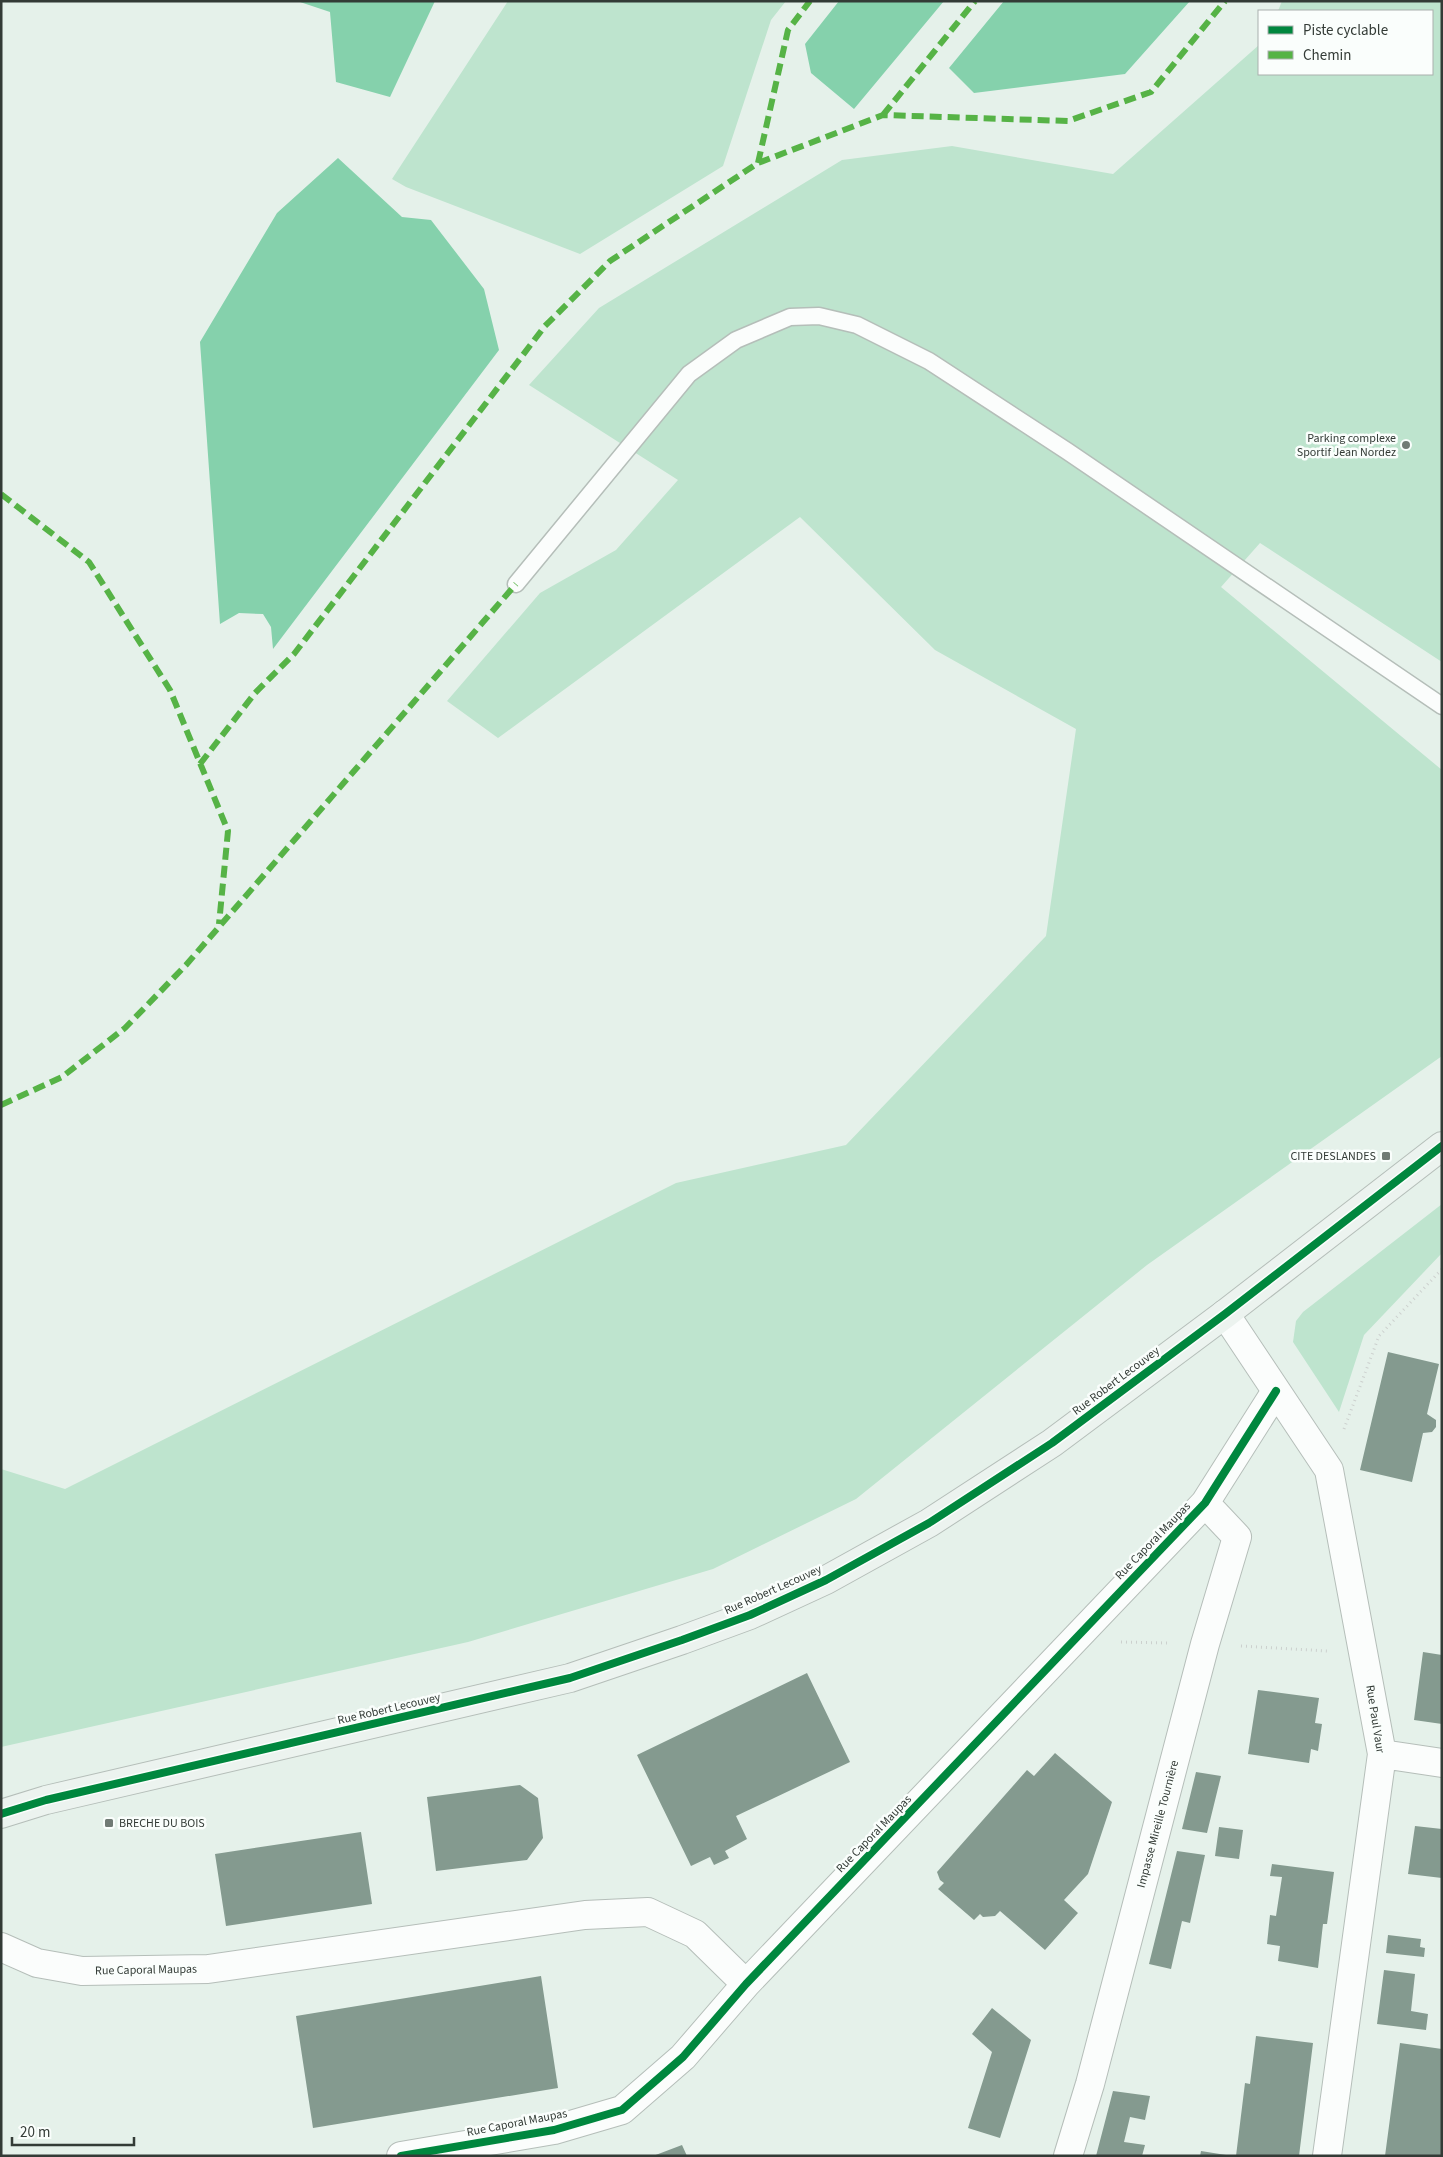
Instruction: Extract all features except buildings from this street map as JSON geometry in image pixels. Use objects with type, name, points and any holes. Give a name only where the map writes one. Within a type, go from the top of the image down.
[{"type":"street","name":"Rue Robert Lecouvey","points":[[1,1814],[46,1800],[570,1678],[750,1615],[826,1580],[930,1523],[1052,1443],[1225,1314],[1442,1146]]},
{"type":"street","name":"Rue Paul Vaur","points":[[1225,1314],[1329,1470],[1382,1754],[1328,2156]]},
{"type":"street","name":"Rue Caporal Maupas","points":[[401,2156],[554,2130],[622,2110],[684,2057],[746,1984],[1205,1503],[1276,1391]]},
{"type":"street","name":"Impasse Mireille Tournière","points":[[1068,2156],[1090,2084],[1205,1644],[1237,1537],[1205,1503]]},
{"type":"street","points":[[1382,1754],[1442,1763]]},
{"type":"street","name":"Rue Caporal Maupas","points":[[1,1947],[37,1963],[82,1971],[208,1968],[585,1915],[648,1912],[695,1934],[746,1984]]},
{"type":"lane","points":[[516,584],[689,374],[736,340],[790,317],[819,316],[857,324],[929,361],[1068,451],[1442,706]]},
{"type":"path","points":[[1329,1470],[1379,1336],[1442,1269]]},
{"type":"shaded area","points":[[297,1],[435,1],[390,97],[336,82],[330,12]]},
{"type":"shaded area","points":[[508,1],[786,1],[771,20],[723,166],[580,254],[406,187],[392,179]]},
{"type":"shaded area","points":[[839,1],[944,1],[854,109],[811,73],[805,44]]},
{"type":"shaded area","points":[[1004,1],[1190,1],[1125,74],[974,93],[949,68]]},
{"type":"shaded area","points":[[1282,1],[1442,1],[1442,662],[1260,543],[1221,587],[1442,770],[1442,1056],[1147,1265],[856,1499],[713,1569],[468,1642],[1,1747],[1,1469],[65,1489],[676,1183],[846,1145],[1046,936],[1076,729],[935,650],[800,517],[498,738],[447,701],[540,593],[616,550],[678,480],[529,385],[599,308],[842,160],[952,146],[1113,174],[1258,46],[1258,75],[1433,75],[1433,10],[1278,10]]},
{"type":"shaded area","points":[[338,158],[402,217],[431,220],[484,289],[499,350],[273,649],[271,627],[263,614],[239,613],[220,624],[200,342],[277,213]]},
{"type":"shaded area","points":[[1442,1204],[1442,1253],[1364,1335],[1339,1412],[1293,1342],[1296,1321],[1303,1312]]},
{"type":"marked path","points":[[758,163],[788,30],[810,1]]},
{"type":"marked path","points":[[883,115],[975,1]]},
{"type":"marked path","points":[[200,764],[255,693],[294,654],[545,326],[610,261],[758,163],[883,115],[1068,121],[1151,92],[1225,1]]},
{"type":"marked path","points":[[1,494],[89,562],[170,690],[228,831],[219,924]]},
{"type":"marked path","points":[[1,1105],[62,1077],[125,1028],[186,965],[516,584]]},
{"type":"cycle path","points":[[1,1814],[46,1800],[570,1678],[750,1615],[826,1580],[929,1523],[1052,1443],[1225,1314],[1442,1146]]},
{"type":"cycle path","points":[[401,2156],[554,2130],[622,2110],[683,2057],[746,1984],[1205,1503],[1276,1391]]},
{"type":"place","name":"Parking complexe Sportif Jean Nordez","points":[[1406,445]]},
{"type":"place","name":"CITE DESLANDES","points":[[1386,1156]]},
{"type":"place","name":"BRECHE DU BOIS","points":[[109,1823]]}]
